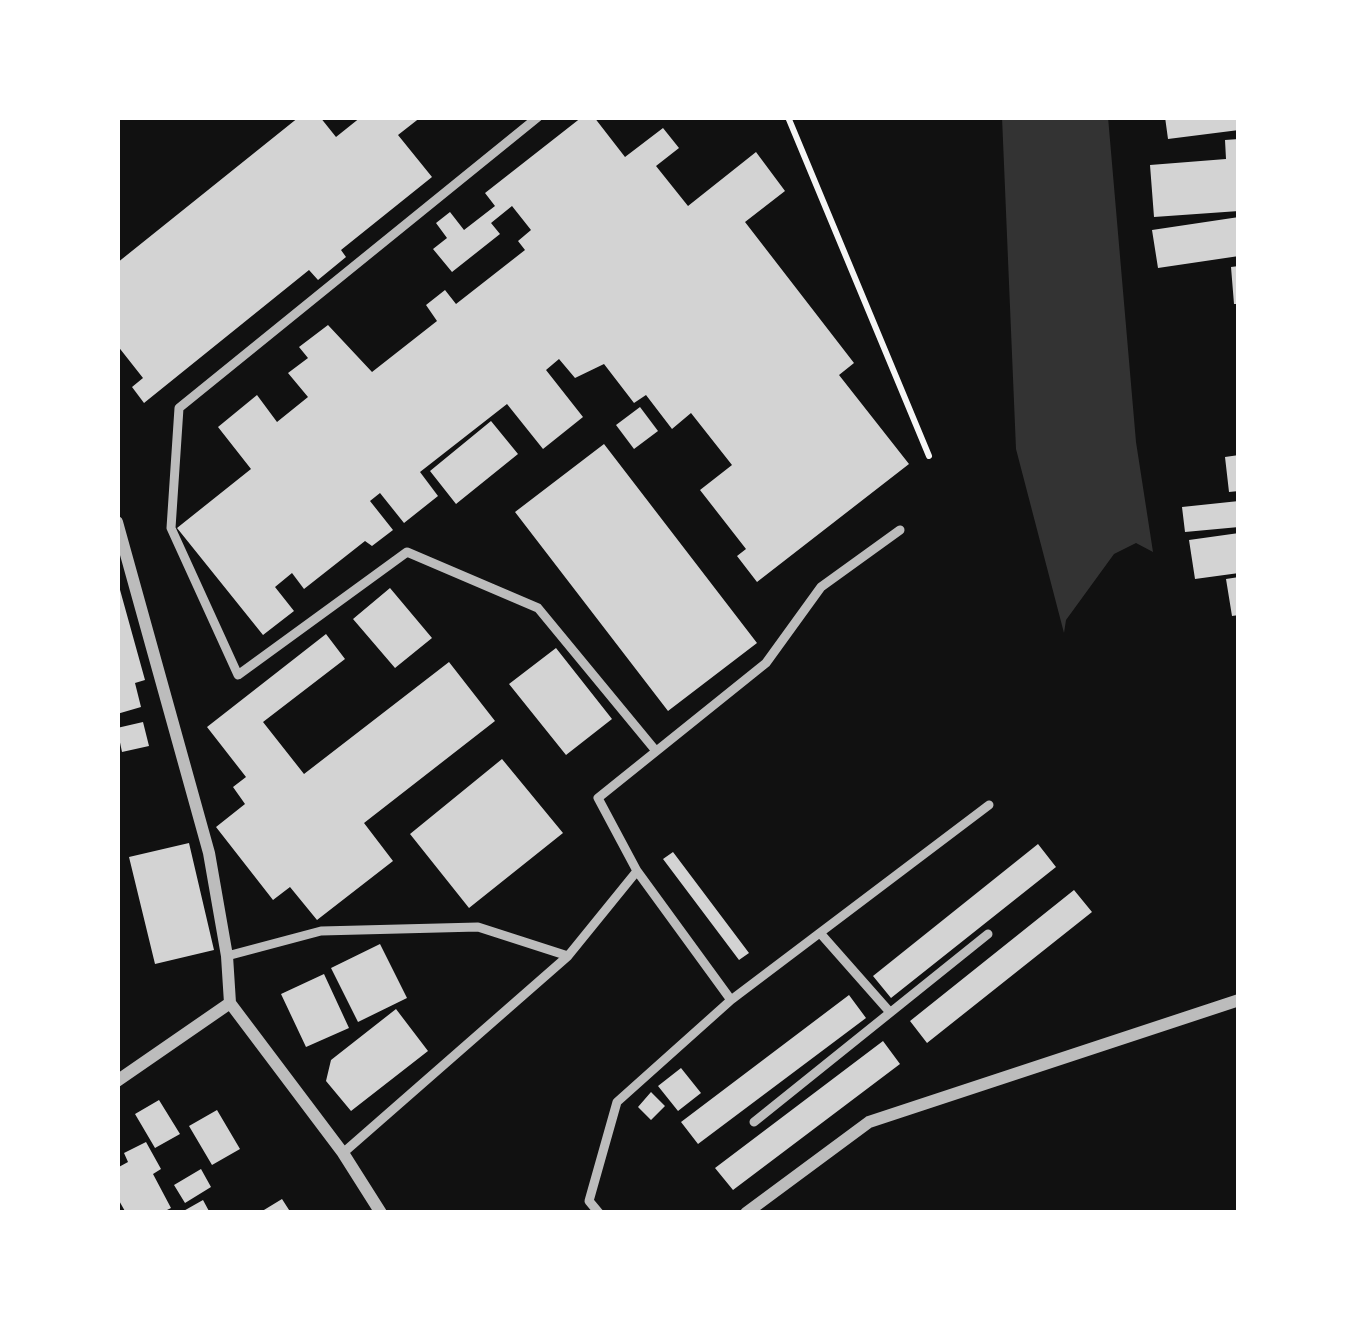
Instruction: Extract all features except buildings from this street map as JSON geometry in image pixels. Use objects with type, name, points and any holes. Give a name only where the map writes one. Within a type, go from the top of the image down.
[{"type":"street","points":[[117,522],[208,853],[227,956],[230,1003],[344,1153],[381,1213]]},
{"type":"street","points":[[746,1213],[869,1122],[1239,1000]]},
{"type":"street","points":[[117,1081],[230,1003]]},
{"type":"lane","points":[[538,117],[179,408],[171,528],[238,675],[407,552],[538,608],[656,751]]},
{"type":"lane","points":[[731,1000],[637,872],[598,798],[766,663],[821,587],[900,530]]},
{"type":"lane","points":[[599,1213],[590,1201],[617,1102],[731,1000],[988,805]]},
{"type":"lane","points":[[344,1153],[568,956],[637,872]]},
{"type":"lane","points":[[227,956],[321,931],[478,927],[568,956]]},
{"type":"lane","points":[[820,933],[889,1010]]},
{"type":"lane","points":[[754,1122],[988,934]]},
{"type":"path","points":[[788,117],[929,456]]},
{"type":"shaded area","points":[[1002,117],[1108,117],[1136,442],[1153,552],[1136,543],[1114,554],[1066,620],[1064,633],[1016,449]]}]
